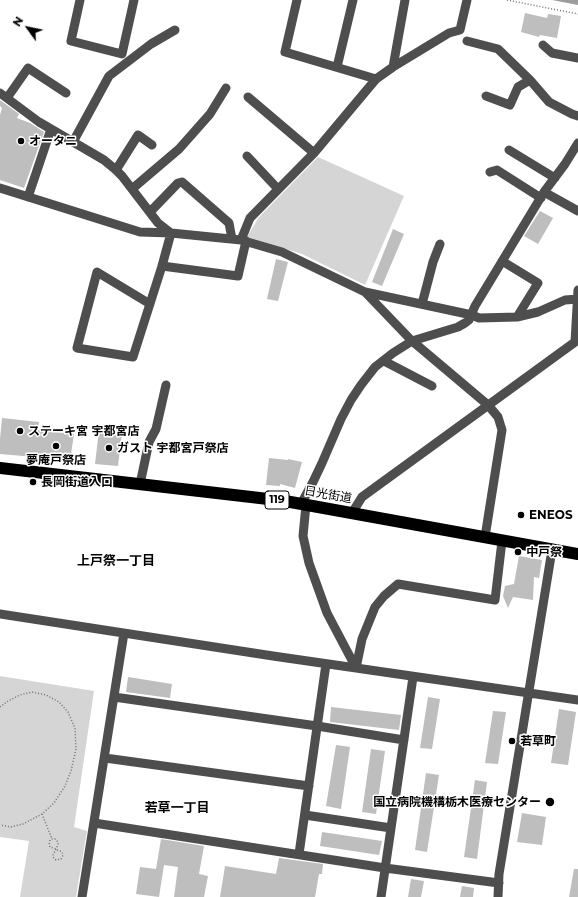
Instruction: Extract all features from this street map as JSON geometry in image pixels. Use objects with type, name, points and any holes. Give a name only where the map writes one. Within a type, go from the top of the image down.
[{"type":"highway","name":"日光街道","points":[[0,468],[304,504],[578,554]]},
{"type":"street","points":[[80,0],[71,41],[122,54],[134,0]]},
{"type":"street","points":[[297,0],[285,52],[376,78]]},
{"type":"street","points":[[337,67],[352,0]]},
{"type":"street","points":[[393,67],[405,0]]},
{"type":"street","points":[[162,266],[238,276],[240,240],[250,218],[314,153],[376,78],[449,33],[460,30],[467,0]]},
{"type":"street","points":[[73,142],[109,76],[151,44],[175,30]]},
{"type":"street","points":[[467,41],[498,49],[530,80],[549,102],[578,116]]},
{"type":"street","points":[[543,45],[552,54],[578,58]]},
{"type":"street","points":[[66,93],[28,68],[3,96],[39,122],[104,160],[116,170],[158,223],[171,233]]},
{"type":"street","points":[[486,96],[510,105],[518,87],[530,80]]},
{"type":"street","points":[[132,189],[179,149],[210,114],[226,88]]},
{"type":"street","points":[[248,98],[314,153]]},
{"type":"street","points":[[28,197],[51,129]]},
{"type":"street","points":[[116,170],[138,136],[152,145]]},
{"type":"street","points":[[356,668],[327,613],[309,563],[303,536],[304,504],[313,482],[349,404],[375,367],[412,341],[458,327],[465,324],[469,320],[475,306],[502,261],[543,195],[578,143]]},
{"type":"street","points":[[509,150],[555,178]]},
{"type":"street","points":[[247,156],[278,189]]},
{"type":"street","points":[[490,172],[497,170],[543,195],[578,211]]},
{"type":"street","points":[[150,212],[178,184],[182,182],[229,223],[240,240]]},
{"type":"street","points":[[0,188],[140,232],[171,233],[240,240],[282,252],[365,292],[472,315],[479,318],[518,317],[538,312],[578,296],[576,345],[488,405],[362,497],[352,513]]},
{"type":"street","points":[[150,304],[97,272],[77,348],[133,357],[150,304],[162,266],[171,233]]},
{"type":"street","points":[[422,304],[433,262],[440,244]]},
{"type":"street","points":[[502,261],[538,283],[518,317]]},
{"type":"street","points":[[365,292],[412,341],[488,405],[498,417],[502,430],[485,538]]},
{"type":"street","points":[[384,360],[432,386]]},
{"type":"street","points":[[140,484],[149,442],[156,429],[166,385]]},
{"type":"street","points":[[356,668],[362,639],[375,607],[384,596],[398,584],[495,600],[502,541]]},
{"type":"street","points":[[498,897],[499,874],[552,550]]},
{"type":"street","points":[[0,614],[413,677],[578,700]]},
{"type":"street","points":[[82,897],[124,633]]},
{"type":"street","points":[[299,854],[326,664]]},
{"type":"street","points":[[381,897],[413,677]]},
{"type":"street","points":[[114,697],[404,740]]},
{"type":"street","points":[[105,758],[309,786]]},
{"type":"street","points":[[304,815],[391,828]]},
{"type":"street","points":[[94,823],[385,868],[499,883]]},
{"type":"path","points":[[507,0],[578,14]]},
{"type":"path","points":[[0,707],[20,695],[32,692],[46,695],[59,702],[68,712],[75,728],[76,749],[71,771],[65,786],[54,803],[42,814],[23,824],[11,827],[0,825]]},
{"type":"path","points":[[42,814],[52,839],[55,839],[58,842],[58,844],[56,849],[54,853],[54,857],[56,860],[61,859],[63,855],[62,852],[56,849],[50,847],[49,845],[49,842],[52,839]]},
{"type":"shaded area","points":[[552,0],[578,0],[578,5]]},
{"type":"shaded area","points":[[318,157],[404,196],[365,285],[302,254],[247,237],[259,217]]},
{"type":"shaded area","points":[[0,676],[94,691],[74,827],[87,831],[76,897],[20,897],[29,841],[0,837]]},
{"type":"building","points":[[525,13],[547,18],[548,14],[561,16],[557,38],[540,35],[539,37],[521,32]]},
{"type":"building","name":"オータニ","points":[[0,100],[19,114],[17,118],[30,123],[44,132],[24,188],[0,180],[0,115],[2,108],[0,106]]},
{"type":"building","points":[[540,211],[553,218],[538,244],[524,236]]},
{"type":"building","points":[[393,229],[404,234],[382,286],[372,282]]},
{"type":"building","points":[[276,259],[288,262],[278,301],[267,299]]},
{"type":"building","points":[[2,418],[39,422],[38,430],[74,434],[70,461],[35,456],[0,454]]},
{"type":"building","name":"ガスト 宇都宮戸祭店","points":[[99,430],[122,433],[118,466],[95,464]]},
{"type":"building","points":[[269,458],[288,459],[302,462],[295,488],[280,484],[280,486],[266,485]]},
{"type":"building","points":[[519,556],[542,560],[539,578],[534,577],[533,600],[513,597],[508,608],[503,596],[505,586],[514,584]]},
{"type":"building","points":[[128,677],[172,684],[170,698],[126,692]]},
{"type":"building","points":[[428,697],[440,699],[432,749],[420,748]]},
{"type":"building","points":[[331,707],[401,715],[399,730],[330,722]]},
{"type":"building","points":[[559,709],[576,712],[568,765],[551,763]]},
{"type":"building","points":[[493,711],[506,712],[498,764],[485,763]]},
{"type":"building","points":[[336,745],[350,747],[341,809],[326,806]]},
{"type":"building","points":[[371,749],[385,751],[376,814],[362,812]]},
{"type":"building","points":[[426,773],[439,775],[427,852],[415,850]]},
{"type":"building","points":[[475,780],[487,782],[477,859],[464,857]]},
{"type":"building","points":[[522,813],[546,817],[542,845],[517,842]]},
{"type":"building","points":[[322,832],[382,841],[379,855],[320,846]]},
{"type":"building","points":[[161,839],[204,846],[199,874],[208,876],[204,897],[174,897],[178,867],[164,865],[159,897],[136,894],[140,867],[156,869]]},
{"type":"building","points":[[279,858],[323,864],[322,874],[319,874],[315,897],[220,897],[225,866],[276,874]]},
{"type":"building","points":[[574,869],[578,869],[578,897],[569,897]]},
{"type":"building","points":[[411,879],[424,881],[421,897],[408,897]]},
{"type":"building","points":[[462,886],[474,888],[473,897],[460,897]]},
{"type":"place","name":"オータニ","points":[[21,141]]},
{"type":"place","name":"ステーキ宮 宇都宮店","points":[[20,431]]},
{"type":"place","name":"夢庵戸祭店","points":[[56,446]]},
{"type":"place","name":"ガスト 宇都宮戸祭店","points":[[109,448]]},
{"type":"place","name":"長岡街道入口","points":[[33,482]]},
{"type":"place","name":"ENEOS","points":[[521,515]]},
{"type":"place","name":"中戸祭","points":[[518,552]]},
{"type":"place","name":"若草町","points":[[512,741]]},
{"type":"place","name":"国立病院機構栃木医療センター","points":[[550,802]]},
{"type":"district","name":"上戸祭一丁目","points":[[116,561]]},
{"type":"district","name":"若草一丁目","points":[[177,808]]}]
